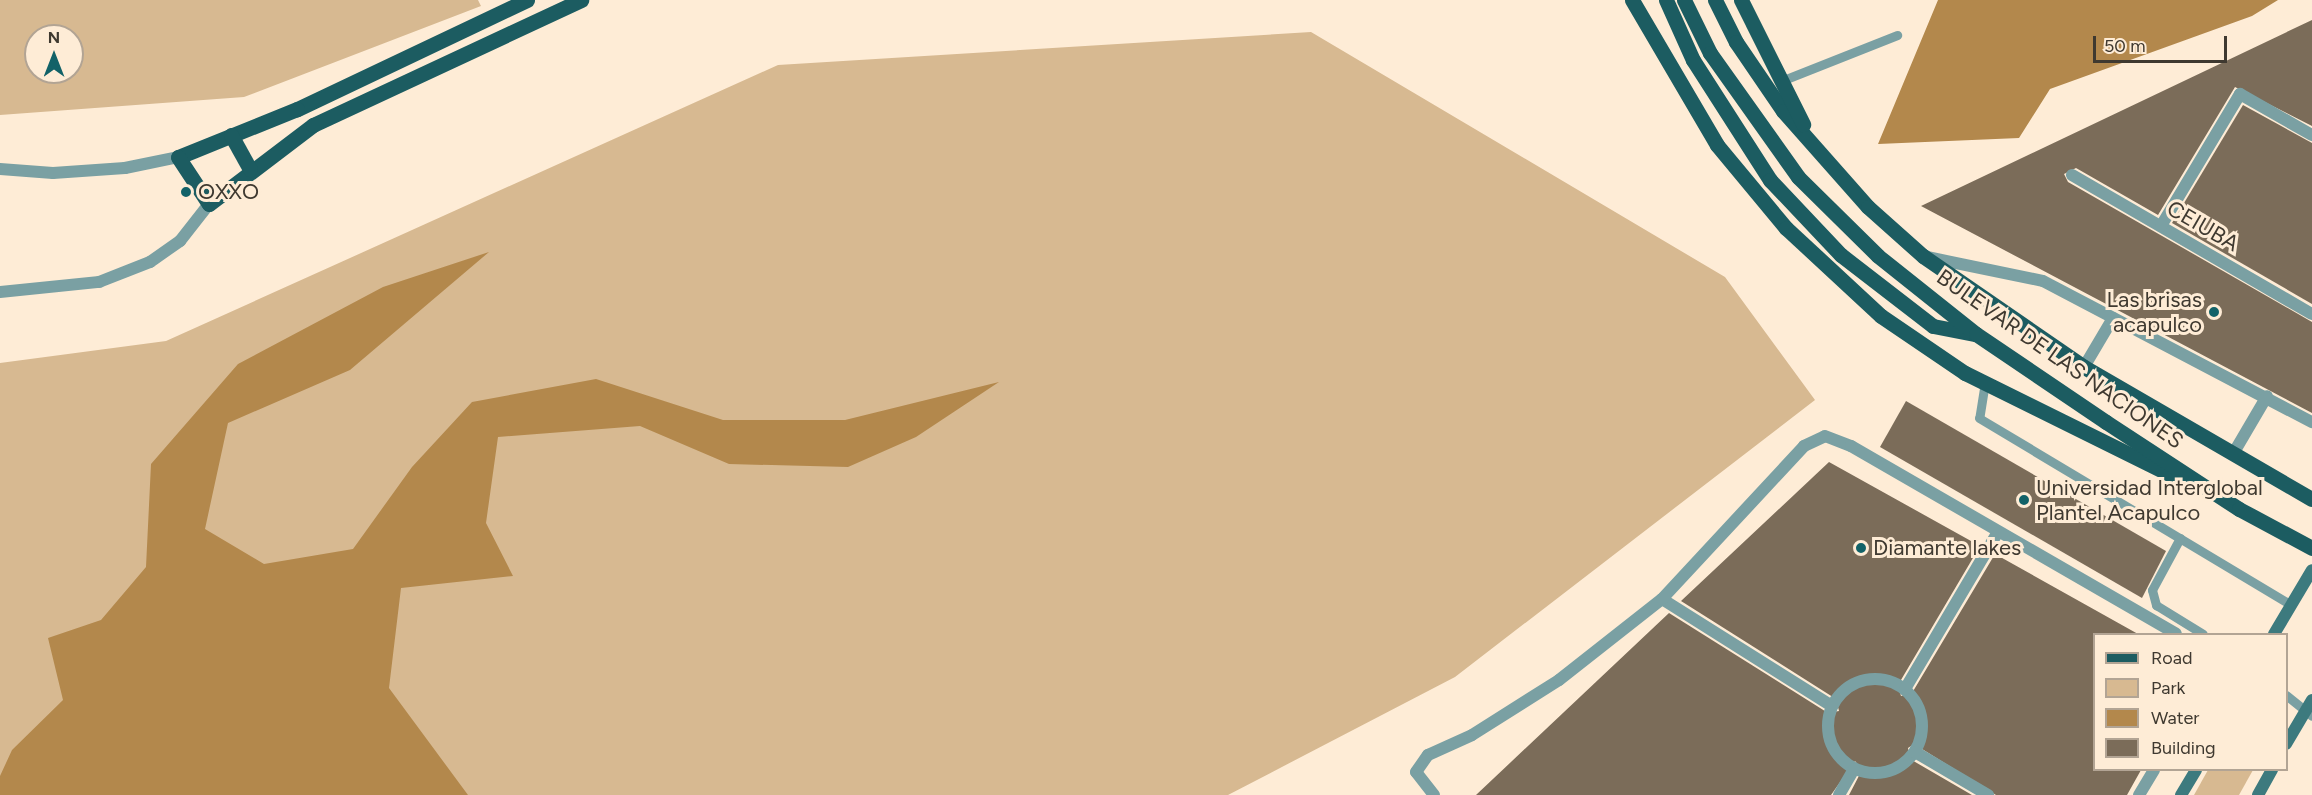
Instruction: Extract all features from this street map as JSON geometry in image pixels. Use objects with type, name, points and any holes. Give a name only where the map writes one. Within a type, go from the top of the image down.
[{"type":"main road","points":[[527,0],[178,157],[209,204],[250,169],[313,125],[581,0]]},
{"type":"main road","points":[[1632,0],[1717,145],[1786,228],[1881,316],[1985,382],[2239,509]]},
{"type":"main road","points":[[1666,0],[1693,60],[1770,180],[1841,255],[1933,327],[1976,334]]},
{"type":"main road","name":"BULEVAR DE LAS NACIONES","points":[[1684,0],[1710,53],[1798,177],[1878,256],[1976,334],[2239,509],[2312,548]]},
{"type":"main road","name":"BULEVAR DE LAS NACIONES","points":[[1715,0],[1736,42],[1783,111],[1868,207],[1923,256],[2084,367],[2312,499]]},
{"type":"main road","points":[[1741,0],[1809,138]]},
{"type":"main road","points":[[231,135],[250,169]]},
{"type":"main road","points":[[2275,633],[2312,570]]},
{"type":"main road","points":[[2288,741],[2310,709]]},
{"type":"main road","points":[[2181,795],[2195,771]]},
{"type":"main road","points":[[2258,795],[2271,771]]},
{"type":"street","points":[[2161,226],[2240,94],[2312,135]]},
{"type":"street","points":[[0,169],[53,173],[125,168],[178,157]]},
{"type":"street","name":"CEIUBA","points":[[2072,174],[2311,311]]},
{"type":"street","points":[[0,292],[99,282],[150,262],[180,241],[209,204]]},
{"type":"street","points":[[1923,256],[2043,281],[2267,396],[2312,422]]},
{"type":"street","points":[[2084,367],[2113,318]]},
{"type":"street","points":[[2233,454],[2267,396]]},
{"type":"street","points":[[1434,795],[1416,772],[1428,755],[1472,735],[1559,680],[1662,599],[1804,447],[1825,436],[1851,446],[2174,633]]},
{"type":"street","points":[[1905,689],[1998,532]]},
{"type":"street","points":[[1662,599],[1832,706]]},
{"type":"street","points":[[1864,680],[1886,680],[1905,689],[1922,719],[1915,752],[1899,767],[1876,774],[1854,769],[1830,742],[1832,706],[1845,689],[1864,680]]},
{"type":"street","points":[[1915,752],[1988,795]]},
{"type":"street","points":[[1839,795],[1854,769]]},
{"type":"street","points":[[2139,795],[2153,771]]},
{"type":"lane","points":[[1781,81],[1897,35]]},
{"type":"lane","points":[[1985,382],[1979,418],[2292,605]]},
{"type":"lane","points":[[2180,538],[2152,590],[2156,605],[2201,633]]},
{"type":"lane","points":[[2288,696],[2310,709]]},
{"type":"green space","points":[[0,0],[478,0],[481,6],[244,97],[0,115]]},
{"type":"green space","points":[[1311,32],[1725,277],[1815,400],[1455,677],[1228,795],[0,795],[0,363],[166,341],[778,65]]},
{"type":"green space","points":[[2207,771],[2252,771],[2239,795],[2194,795]]},
{"type":"water","points":[[1938,0],[2278,0],[2252,16],[2050,89],[2019,138],[1878,144]]},
{"type":"water","points":[[489,252],[350,370],[228,423],[205,529],[264,564],[353,549],[412,467],[472,402],[596,379],[723,420],[845,420],[999,382],[916,437],[848,467],[729,464],[640,426],[498,437],[486,523],[513,576],[401,588],[389,688],[468,795],[0,795],[0,776],[12,750],[63,700],[48,638],[101,620],[146,567],[151,464],[238,364],[383,287]]},
{"type":"building","name":"Las brisas acapulco","points":[[2312,20],[2312,126],[2235,87],[2158,215],[2076,168],[2064,174],[2068,182],[2312,322],[2312,413],[1921,206]]},
{"type":"building","points":[[2243,105],[2312,143],[2312,304],[2172,223]]},
{"type":"building","name":"Universidad Interglobal Plantel Acapulco","points":[[1906,401],[2166,551],[2142,598],[1880,447]]},
{"type":"building","name":"Diamante lakes","points":[[1829,462],[1980,546],[1898,685],[1901,696],[1912,693],[1995,554],[2136,633],[2093,633],[2093,771],[2140,771],[2127,795],[1996,795],[1914,744],[1908,748],[1910,759],[1972,795],[1849,795],[1862,770],[1855,761],[1831,795],[1476,795],[1669,613],[1828,713],[1839,711],[1836,699],[1681,601]]},
{"type":"place","name":"OXXO","points":[[186,192]]},
{"type":"place","name":"Las brisas acapulco","points":[[2214,312]]},
{"type":"place","name":"Universidad Interglobal Plantel Acapulco","points":[[2024,500]]},
{"type":"place","name":"Diamante lakes","points":[[1861,548]]}]
